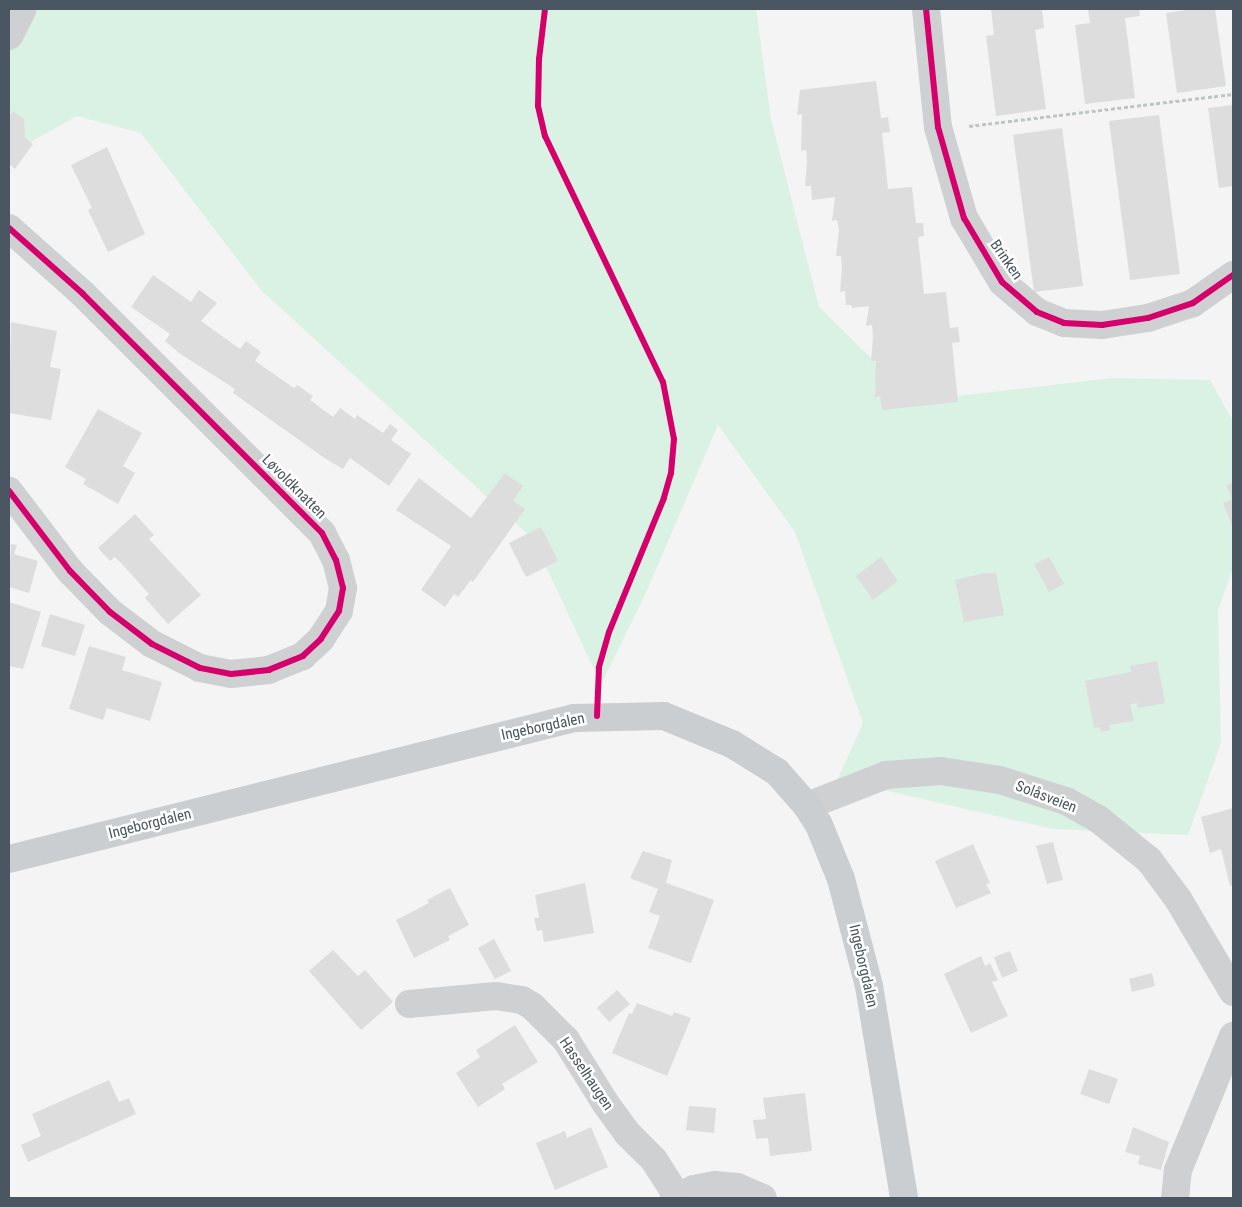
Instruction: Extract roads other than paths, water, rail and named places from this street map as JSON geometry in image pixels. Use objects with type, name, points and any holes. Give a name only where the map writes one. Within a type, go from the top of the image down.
[{"type":"main road","name":"Ingeborgdalen","points":[[9,859],[574,718],[664,716],[732,744],[777,772],[807,806],[819,825],[841,879],[869,986],[904,1198]]},
{"type":"street","points":[[9,36],[23,9]]},
{"type":"street","name":"Brinken","points":[[926,9],[938,127],[964,218],[1002,282],[1036,312],[1064,323],[1102,325],[1148,318],[1193,303],[1233,275]]},
{"type":"street","name":"Løvoldknatten","points":[[9,228],[83,294],[322,533],[336,560],[343,588],[339,610],[321,639],[303,656],[269,670],[231,674],[200,668],[152,644],[110,612],[70,570],[9,491]]},
{"type":"street","name":"Solåsveien","points":[[807,806],[886,775],[941,771],[1000,780],[1066,801],[1097,818],[1149,860],[1178,899],[1233,992]]},
{"type":"street","name":"Hasselhaugen","points":[[409,1004],[496,996],[522,1000],[532,1006],[566,1040],[606,1104],[627,1133],[654,1160],[675,1197],[715,1185],[737,1187],[763,1198]]},
{"type":"street","points":[[1175,1198],[1178,1170],[1233,1036]]}]
